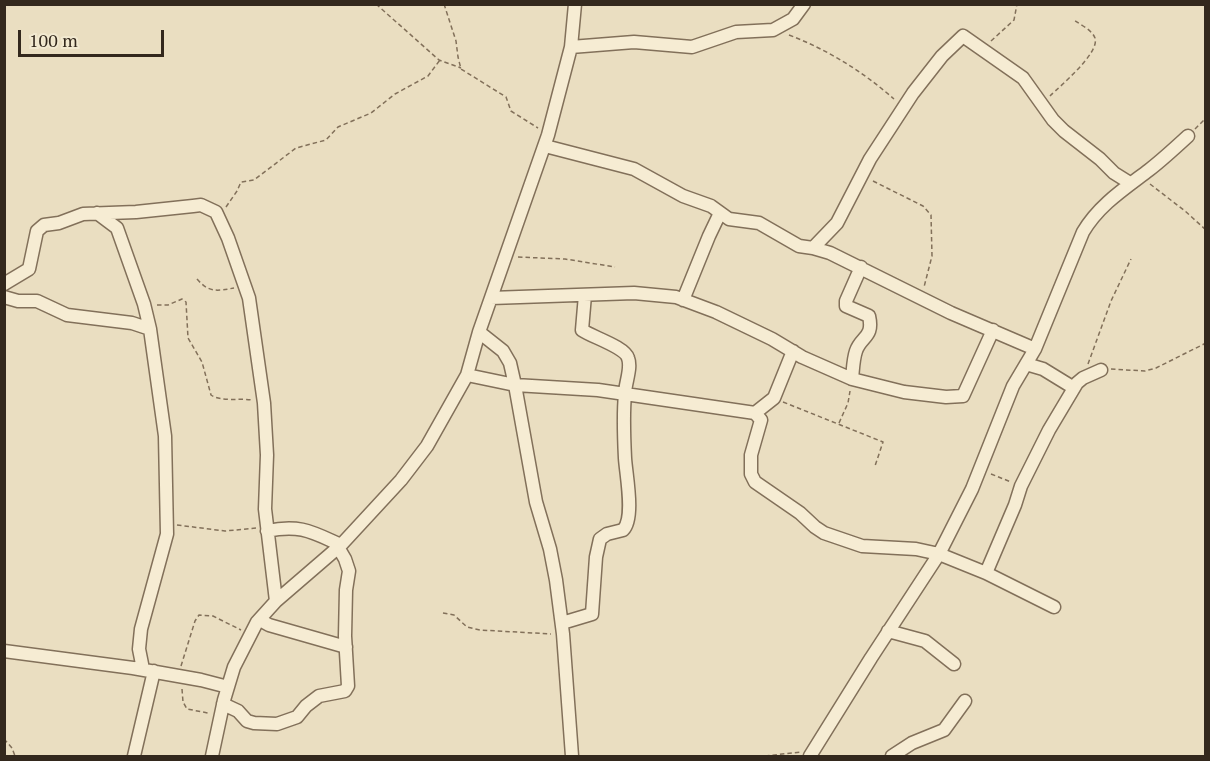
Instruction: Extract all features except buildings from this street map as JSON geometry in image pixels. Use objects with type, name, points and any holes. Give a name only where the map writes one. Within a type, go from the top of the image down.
[{"type":"street","points":[[212,756],[234,667],[260,620],[276,601],[340,546],[414,464],[467,375],[479,332],[546,140],[571,47],[575,4]]},
{"type":"street","points":[[571,47],[634,42],[692,47],[736,32],[773,30],[793,19],[804,4]]},
{"type":"street","points":[[813,248],[837,223],[861,175],[904,108],[942,56],[961,36],[1023,78],[1064,131],[1114,173],[1135,180]]},
{"type":"street","points":[[812,753],[939,554],[981,469],[1013,386],[1035,349],[1083,232],[1099,209],[1188,136]]},
{"type":"street","points":[[546,140],[634,169],[683,196],[711,206],[737,222],[759,223],[789,242],[830,253],[927,301],[1035,349]]},
{"type":"street","points":[[4,284],[29,269],[37,231],[40,227],[83,214],[136,212],[201,205],[216,212],[246,286],[252,316],[264,403],[267,455],[264,497],[276,601]]},
{"type":"street","points":[[117,228],[124,212]]},
{"type":"street","points":[[97,213],[117,228],[144,304],[150,329],[165,436],[167,524],[161,559],[141,629],[139,649],[148,670],[134,756]]},
{"type":"street","points":[[683,300],[708,236],[720,213]]},
{"type":"street","points":[[852,379],[857,348],[868,336],[870,323],[869,316],[846,306],[861,267]]},
{"type":"street","points":[[491,298],[649,294],[676,297],[716,312],[827,370],[852,379],[904,392],[960,398],[965,392],[993,330]]},
{"type":"street","points":[[563,628],[594,611],[596,557],[600,539],[607,534],[623,530],[627,526],[629,490],[624,394],[628,357],[621,350],[582,330],[585,295]]},
{"type":"street","points":[[4,297],[18,301],[37,302],[67,315],[132,323],[150,329]]},
{"type":"street","points":[[479,332],[503,351],[510,363],[516,385],[529,467],[536,502],[550,549],[563,628],[572,756]]},
{"type":"street","points":[[755,413],[774,398],[793,351]]},
{"type":"street","points":[[1026,364],[1054,374],[1074,388]]},
{"type":"street","points":[[986,573],[1021,486],[1074,388],[1083,378],[1101,370]]},
{"type":"street","points":[[467,375],[516,385],[598,390],[755,413],[761,420],[750,468],[755,482],[800,513],[824,533],[862,546],[916,549],[939,554],[986,573],[1054,607]]},
{"type":"street","points":[[222,710],[238,711],[246,721],[254,723],[278,724],[297,717],[319,696],[345,691],[348,686],[346,590],[349,571],[340,546],[305,530],[285,527],[267,529]]},
{"type":"street","points":[[260,620],[268,625],[346,647]]},
{"type":"street","points":[[888,631],[925,641],[954,664]]},
{"type":"street","points":[[4,651],[148,670],[228,687]]},
{"type":"street","points":[[892,756],[912,743],[944,730],[965,701]]},
{"type":"path","points":[[376,4],[440,60],[461,69],[506,97],[511,111],[546,140]]},
{"type":"path","points":[[444,4],[456,41],[461,69]]},
{"type":"path","points":[[981,48],[1012,22],[1017,4]]},
{"type":"path","points":[[1042,104],[1094,48],[1096,41],[1093,35],[1074,20]]},
{"type":"path","points":[[773,30],[821,48],[841,59],[861,72],[904,108]]},
{"type":"path","points":[[221,222],[227,204],[240,183],[254,180],[296,148],[326,140],[338,127],[371,113],[396,94],[428,76],[440,60]]},
{"type":"path","points":[[1188,136],[1206,118]]},
{"type":"path","points":[[861,175],[927,208],[931,215],[932,255],[924,284],[927,301]]},
{"type":"path","points":[[1135,180],[1185,211],[1206,230]]},
{"type":"path","points":[[506,257],[565,259],[615,267]]},
{"type":"path","points":[[1083,378],[1111,301],[1131,259]]},
{"type":"path","points":[[197,279],[211,290],[246,286]]},
{"type":"path","points":[[144,304],[168,305],[184,300],[188,307],[188,338],[202,362],[211,395],[219,399],[238,398],[264,403]]},
{"type":"path","points":[[1101,370],[1120,368],[1145,371],[1156,368],[1206,343]]},
{"type":"path","points":[[839,424],[848,403],[852,379]]},
{"type":"path","points":[[774,398],[796,409],[883,442],[874,466]]},
{"type":"path","points":[[981,469],[1021,486]]},
{"type":"path","points":[[167,524],[225,531],[267,529]]},
{"type":"path","points":[[443,613],[454,615],[467,627],[480,630],[538,634],[563,628]]},
{"type":"path","points":[[222,710],[187,709],[183,702],[180,676],[195,621],[199,615],[213,616],[250,635]]},
{"type":"path","points":[[4,739],[12,748],[15,756]]},
{"type":"path","points":[[765,756],[812,753]]}]
